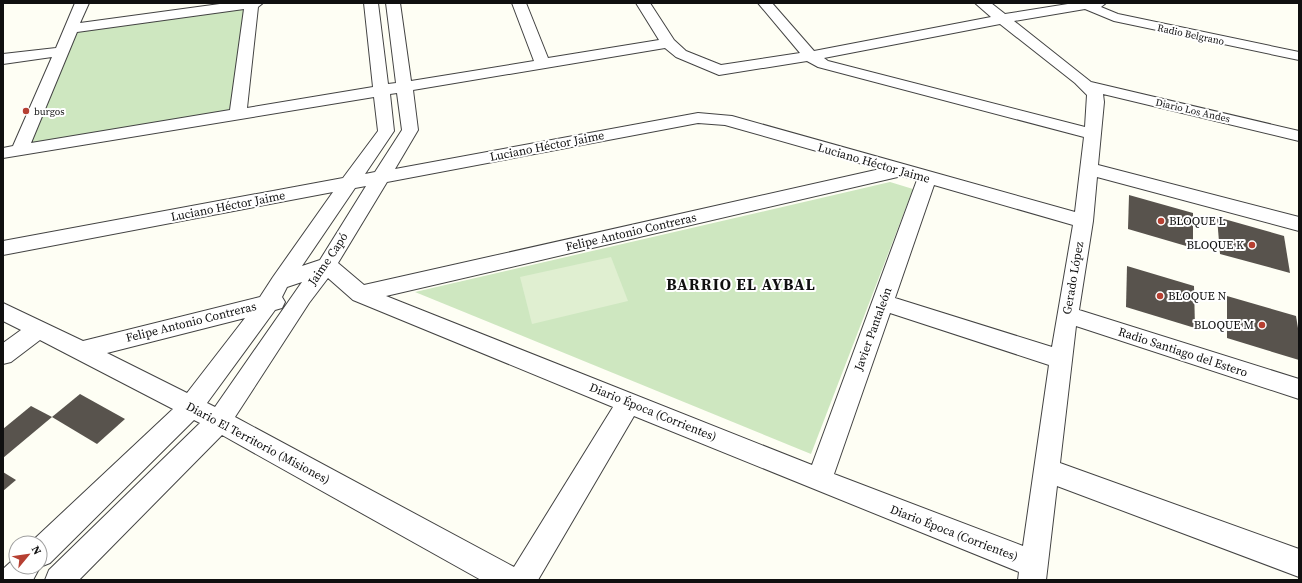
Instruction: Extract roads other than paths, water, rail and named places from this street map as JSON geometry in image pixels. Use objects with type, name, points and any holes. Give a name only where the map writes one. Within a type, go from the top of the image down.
[{"type":"street","points":[[11,152],[63,51],[82,3]]},
{"type":"street","points":[[71,29],[254,3],[238,114]]},
{"type":"street","points":[[48,545],[191,407],[268,303],[280,282],[386,131],[371,3]]},
{"type":"street","name":"Jaime Capó","points":[[59,580],[219,421],[302,297],[327,265],[410,130],[393,3]]},
{"type":"street","points":[[519,3],[543,65]]},
{"type":"street","points":[[643,3],[668,43],[681,54],[719,70],[810,56],[1002,19],[1092,4]]},
{"type":"street","points":[[765,3],[810,56],[823,64],[837,69],[1092,134]]},
{"type":"street","name":"Gerado López","points":[[982,3],[1086,85],[1095,94],[1090,169],[1083,221],[1066,315],[1062,360],[1046,470],[1034,572]]},
{"type":"street","name":"Radio Belgrano","points":[[1092,4],[1114,18],[1299,56]]},
{"type":"street","points":[[11,152],[405,88],[668,43]]},
{"type":"street","points":[[3,59],[63,51]]},
{"type":"street","name":"Diario Los Andes","points":[[1086,85],[1299,136]]},
{"type":"street","name":"Luciano Héctor Jaime","points":[[3,248],[698,118],[726,120],[1083,221]]},
{"type":"street","points":[[1090,169],[1299,224]]},
{"type":"street","name":"Felipe Antonio Contreras","points":[[360,294],[902,171]]},
{"type":"street","name":"Javier Pantaleón","points":[[819,480],[927,178]]},
{"type":"street","points":[[280,282],[327,265]]},
{"type":"street","name":"Diario Época (Corrientes)","points":[[327,265],[360,294],[819,480],[1034,572]]},
{"type":"street","name":"Felipe Antonio Contreras","points":[[80,351],[268,303],[302,297]]},
{"type":"street","points":[[882,302],[1062,360]]},
{"type":"street","name":"Diario El Territorio (Misiones)","points":[[3,311],[219,421],[509,580]]},
{"type":"street","name":"Radio Santiago del Estero","points":[[1066,315],[1299,389]]},
{"type":"street","points":[[3,355],[38,328]]},
{"type":"street","points":[[522,580],[629,402]]},
{"type":"street","points":[[1046,470],[1299,563]]},
{"type":"place","name":"burgos","points":[[26,111]]},
{"type":"place","name":"BLOQUE L","points":[[1161,221]]},
{"type":"place","name":"BLOQUE K","points":[[1252,245]]},
{"type":"place","name":"BLOQUE N","points":[[1160,296]]},
{"type":"place","name":"BLOQUE M","points":[[1262,325]]},
{"type":"district","name":"BARRIO EL AYBAL","points":[[741,284]]}]
